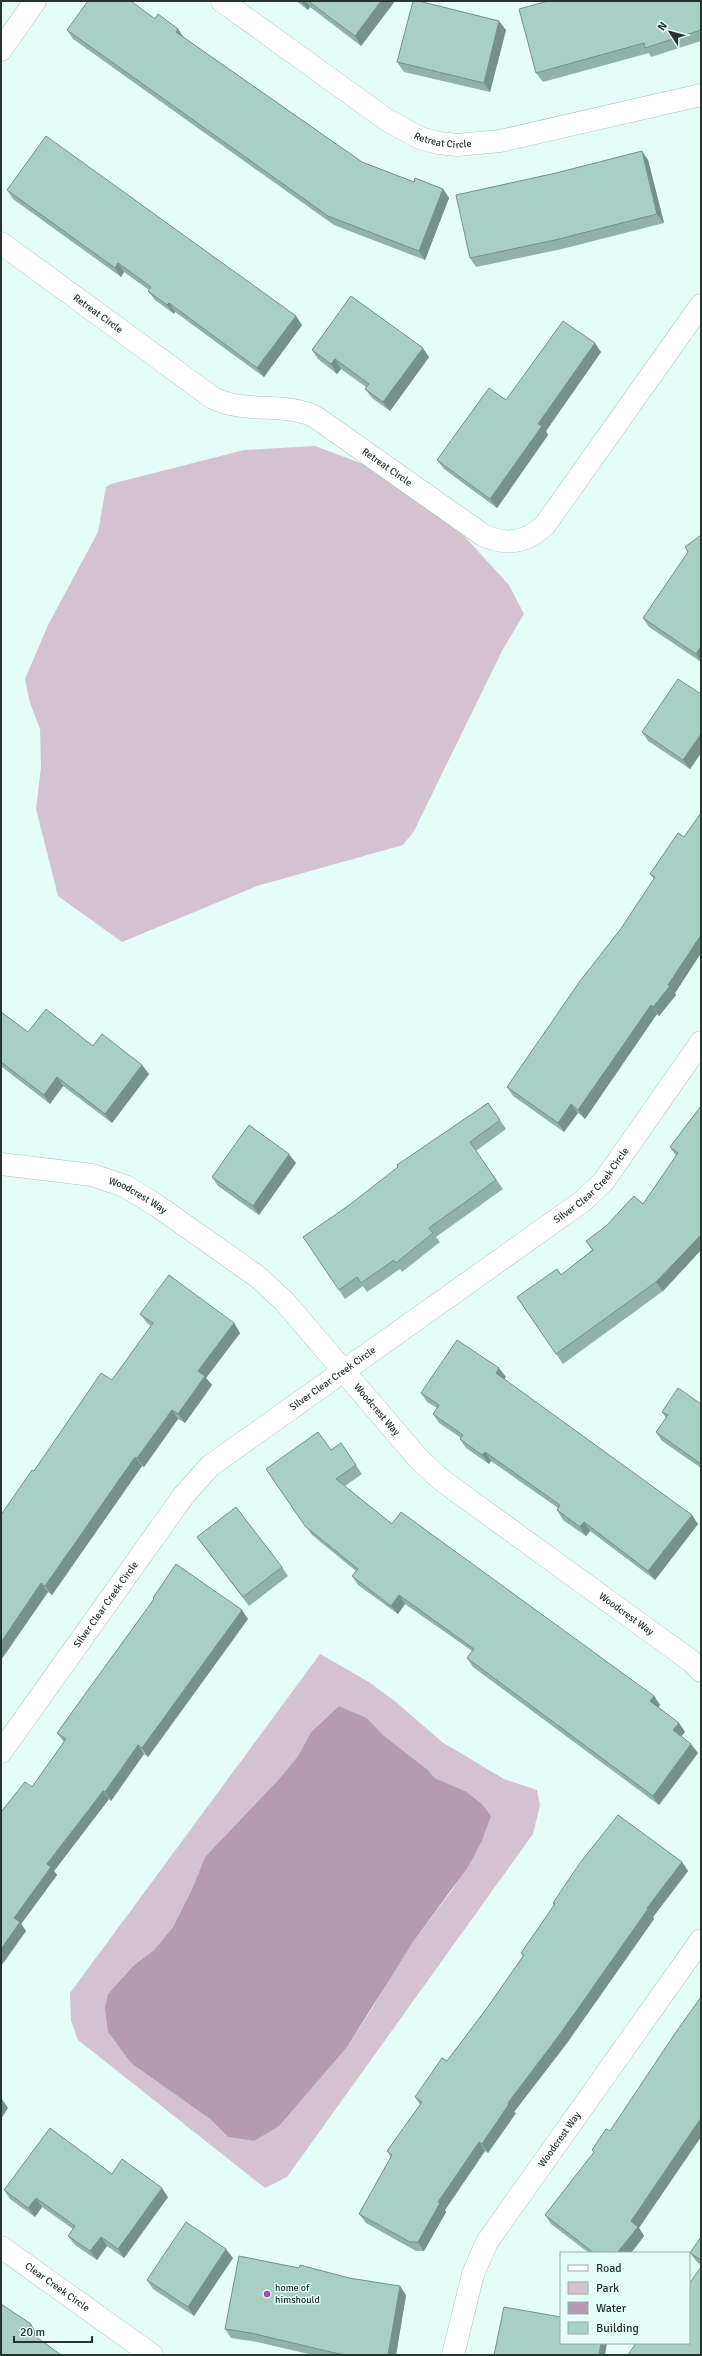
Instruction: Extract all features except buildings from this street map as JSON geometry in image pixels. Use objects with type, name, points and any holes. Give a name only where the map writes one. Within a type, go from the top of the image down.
[{"type":"street","points":[[1,50],[35,1]]},
{"type":"street","name":"Retreat Circle","points":[[222,1],[387,120],[420,138],[439,142],[457,145],[500,141],[701,95]]},
{"type":"street","name":"Retreat Circle","points":[[1,243],[213,398],[235,406],[299,411],[314,416],[483,535],[502,542],[520,541],[528,538],[544,526],[701,305]]},
{"type":"street","name":"Silver Clear Creek Circle","points":[[1,1752],[184,1495],[210,1466],[227,1452],[583,1201],[604,1181],[701,1042]]},
{"type":"street","name":"Woodcrest Way","points":[[1,1164],[92,1175],[125,1186],[156,1205],[258,1277],[284,1301],[417,1457],[440,1479],[698,1660]]},
{"type":"street","name":"Woodcrest Way","points":[[453,2355],[472,2274],[487,2242],[701,1940]]},
{"type":"street","name":"Clear Creek Circle","points":[[1,2247],[152,2355]]},
{"type":"green space","points":[[315,446],[374,468],[455,526],[509,585],[524,614],[503,649],[414,831],[403,845],[257,886],[122,942],[58,896],[36,809],[41,767],[40,729],[30,703],[25,679],[48,625],[98,532],[106,487],[111,484],[244,450]]},
{"type":"green space","points":[[320,1654],[369,1682],[396,1702],[442,1742],[504,1779],[537,1790],[540,1805],[533,1834],[287,2177],[265,2188],[78,2040],[71,2021],[70,1993]],"holes":[[[339,1706],[367,1718],[383,1735],[428,1770],[435,1778],[465,1791],[481,1843],[453,1889],[413,1942],[386,1983],[373,2007],[347,2047],[254,2141],[228,2137],[210,2119],[132,2064],[108,1994],[133,1966],[154,1950],[173,1927],[192,1889],[205,1857],[279,1779],[298,1756],[311,1732]]]},
{"type":"water","points":[[339,1706],[367,1718],[383,1735],[428,1770],[435,1778],[465,1791],[482,1804],[491,1816],[481,1843],[468,1867],[413,1942],[347,2047],[279,2126],[254,2141],[228,2137],[210,2119],[132,2064],[108,2032],[105,2008],[108,1994],[133,1966],[154,1950],[173,1927],[192,1889],[205,1857],[279,1779],[298,1756],[311,1732]]},
{"type":"place","name":"home of himshould","points":[[267,2294]]}]
